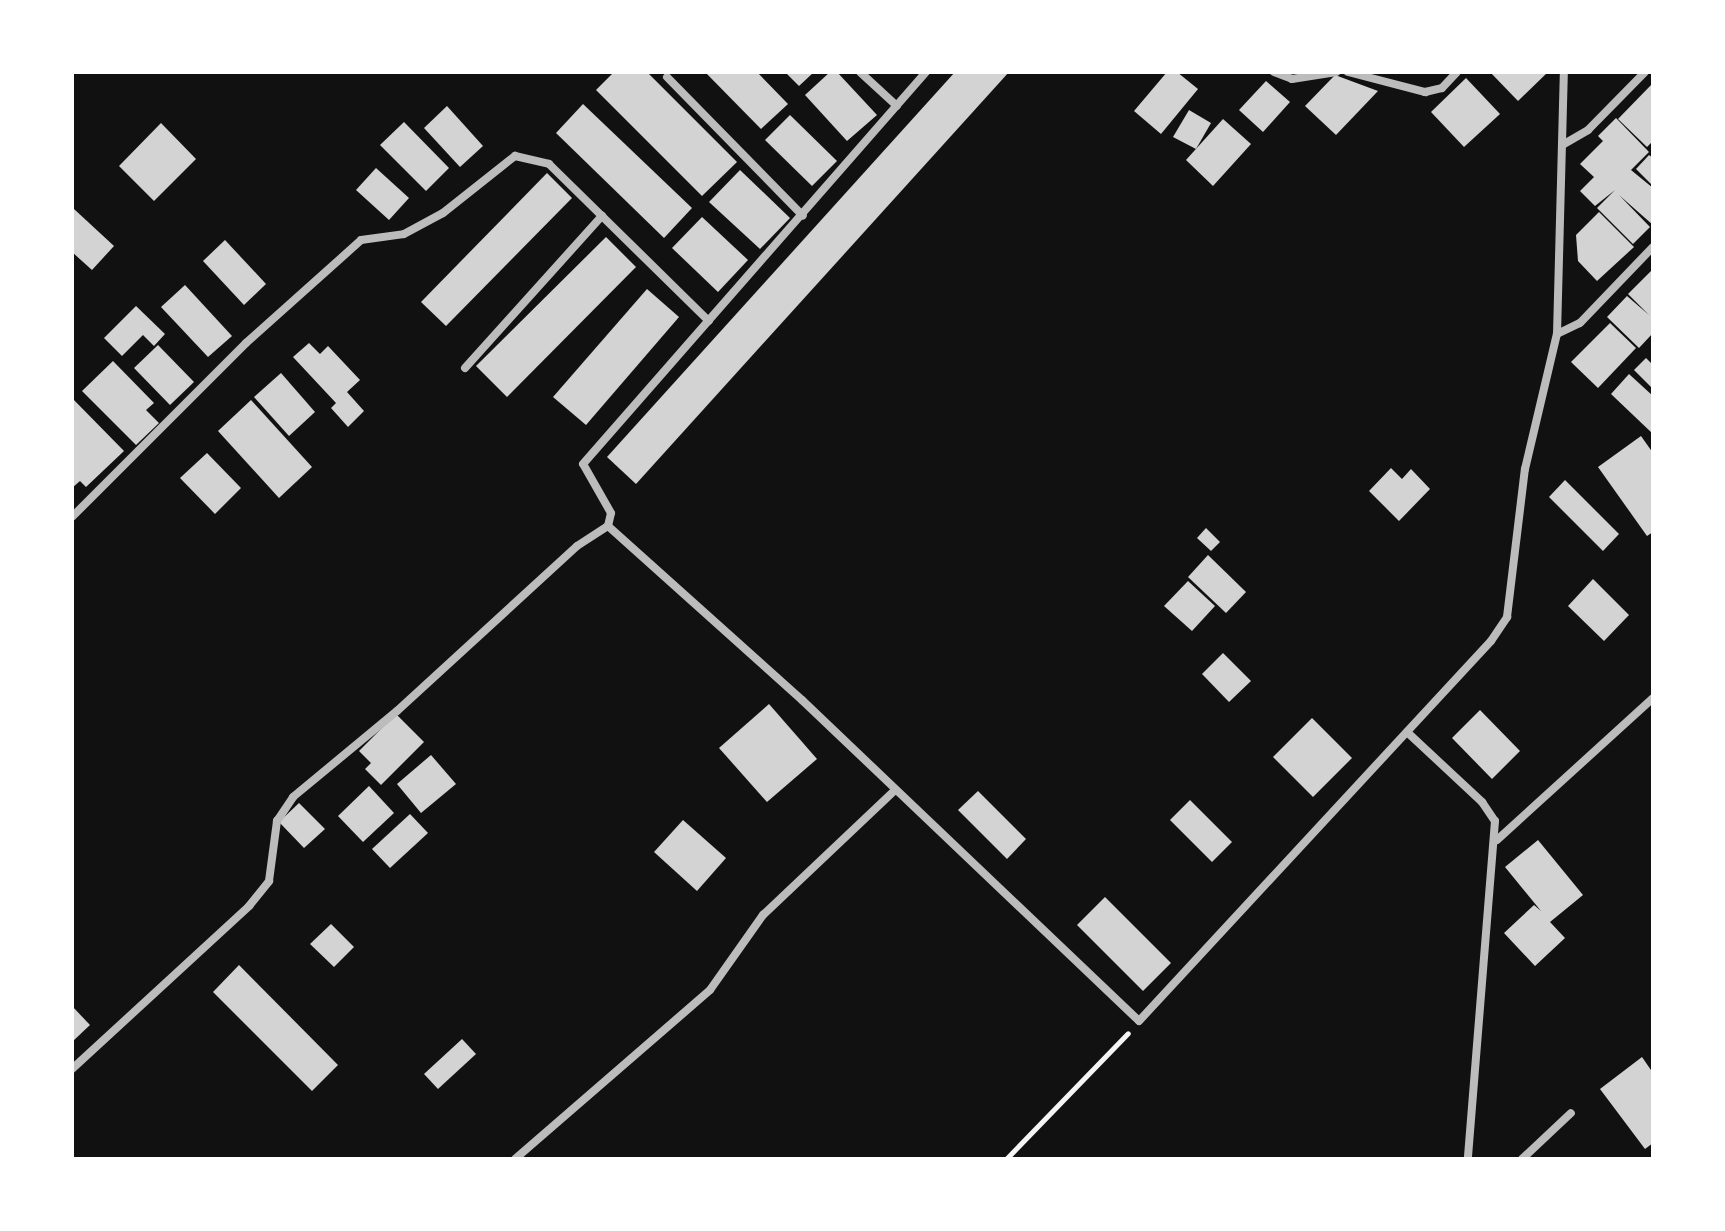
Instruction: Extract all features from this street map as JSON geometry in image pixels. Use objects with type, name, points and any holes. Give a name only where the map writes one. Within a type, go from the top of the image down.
[{"type":"street","points":[[860,72],[897,106]]},
{"type":"street","points":[[72,1069],[263,890],[269,881],[277,821],[293,797],[397,711],[577,546],[608,526],[611,513],[583,464],[926,72]]},
{"type":"street","points":[[1274,72],[1292,79],[1336,72]]},
{"type":"street","points":[[1348,72],[1425,92],[1442,88],[1457,72]]},
{"type":"street","points":[[608,526],[895,790],[1139,1021],[1407,732],[1507,617],[1525,469],[1557,334],[1564,72]]},
{"type":"street","points":[[1564,144],[1588,130],[1645,72]]},
{"type":"street","points":[[667,77],[803,216]]},
{"type":"street","points":[[72,517],[246,343],[361,240],[404,234],[430,220],[515,156],[549,164],[709,321]]},
{"type":"street","points":[[465,368],[602,216]]},
{"type":"street","points":[[1557,334],[1580,323],[1653,247]]},
{"type":"street","points":[[1497,840],[1653,698]]},
{"type":"street","points":[[1407,732],[1482,802],[1495,821],[1497,840],[1468,1159]]},
{"type":"street","points":[[515,1159],[710,990],[763,915],[895,790]]},
{"type":"street","points":[[1522,1159],[1571,1113]]},
{"type":"path","points":[[1006,1159],[1139,1021]]},
{"type":"building","points":[[614,72],[647,72],[737,162],[702,196],[596,90]]},
{"type":"building","points":[[705,72],[757,72],[788,104],[761,129]]},
{"type":"building","points":[[785,72],[814,72],[799,86]]},
{"type":"building","points":[[830,72],[837,72],[877,115],[847,141],[805,95]]},
{"type":"building","points":[[955,72],[1009,72],[636,484],[607,457]]},
{"type":"building","points":[[1167,72],[1177,72],[1198,89],[1161,134],[1134,111]]},
{"type":"building","points":[[1490,72],[1548,72],[1518,101]]},
{"type":"building","points":[[1335,75],[1378,91],[1336,135],[1305,106]]},
{"type":"building","points":[[1466,78],[1500,114],[1464,147],[1431,112]]},
{"type":"building","points":[[1266,81],[1290,102],[1263,132],[1239,110]]},
{"type":"building","points":[[1653,83],[1653,141],[1647,147],[1618,119]]},
{"type":"building","points":[[583,104],[692,208],[664,238],[556,133]]},
{"type":"building","points":[[447,106],[483,146],[460,167],[424,128]]},
{"type":"building","points":[[1189,110],[1211,123],[1196,149],[1173,137]]},
{"type":"building","points":[[790,115],[837,161],[812,186],[765,140]]},
{"type":"building","points":[[1616,118],[1649,152],[1631,170],[1653,188],[1653,225],[1619,195],[1650,227],[1633,244],[1597,208],[1615,190],[1595,206],[1580,191],[1594,177],[1580,164],[1603,141],[1598,136]]},
{"type":"building","points":[[1223,119],[1251,144],[1213,186],[1186,160]]},
{"type":"building","points":[[404,122],[449,168],[426,191],[380,145]]},
{"type":"building","points":[[161,123],[196,159],[154,201],[119,166]]},
{"type":"building","points":[[1649,155],[1653,158],[1653,186],[1636,169]]},
{"type":"building","points":[[376,168],[409,198],[389,220],[356,190]]},
{"type":"building","points":[[740,170],[790,218],[760,249],[709,202]]},
{"type":"building","points":[[547,173],[572,198],[446,326],[421,302]]},
{"type":"building","points":[[74,209],[114,246],[92,270],[72,252]]},
{"type":"building","points":[[1599,212],[1634,247],[1597,281],[1578,261],[1576,235]]},
{"type":"building","points":[[702,217],[748,260],[718,292],[672,248]]},
{"type":"building","points":[[606,237],[636,267],[507,397],[476,366]]},
{"type":"building","points":[[225,240],[266,284],[244,305],[203,261]]},
{"type":"building","points":[[1653,269],[1653,333],[1639,348],[1607,317],[1627,296],[1649,315],[1628,294]]},
{"type":"building","points":[[185,285],[232,336],[208,357],[161,307]]},
{"type":"building","points":[[647,289],[679,317],[586,425],[553,397]]},
{"type":"building","points":[[136,306],[165,334],[154,346],[143,335],[122,356],[104,338]]},
{"type":"building","points":[[1610,323],[1636,348],[1598,388],[1571,362]]},
{"type":"building","points":[[309,343],[320,354],[328,346],[360,380],[347,392],[364,411],[348,427],[331,408],[336,403],[293,357]]},
{"type":"building","points":[[158,345],[194,382],[170,405],[134,368]]},
{"type":"building","points":[[1646,358],[1653,365],[1651,387],[1634,370]]},
{"type":"building","points":[[113,361],[154,403],[146,410],[159,423],[136,445],[82,391]]},
{"type":"building","points":[[281,373],[315,412],[289,436],[254,397]]},
{"type":"building","points":[[1629,374],[1653,396],[1653,434],[1611,394]]},
{"type":"building","points":[[72,398],[124,451],[86,487],[80,481],[72,488]]},
{"type":"building","points":[[251,400],[312,467],[279,498],[218,431]]},
{"type":"building","points":[[1641,436],[1653,453],[1653,532],[1647,536],[1598,467]]},
{"type":"building","points":[[207,453],[241,488],[215,514],[180,478]]},
{"type":"building","points":[[1391,468],[1402,479],[1411,469],[1430,489],[1399,521],[1369,491]]},
{"type":"building","points":[[1565,480],[1619,534],[1603,551],[1549,497]]},
{"type":"building","points":[[1206,528],[1220,542],[1211,551],[1197,538]]},
{"type":"building","points":[[1208,555],[1246,592],[1226,613],[1188,577]]},
{"type":"building","points":[[1593,579],[1629,615],[1604,641],[1568,606]]},
{"type":"building","points":[[1188,581],[1215,606],[1192,631],[1164,606]]},
{"type":"building","points":[[1223,653],[1251,681],[1229,702],[1202,674]]},
{"type":"building","points":[[769,704],[817,759],[767,802],[719,748]]},
{"type":"building","points":[[1480,710],[1520,751],[1492,779],[1452,738]]},
{"type":"building","points":[[396,714],[424,742],[381,785],[365,769],[371,763],[359,751]]},
{"type":"building","points":[[1312,718],[1352,758],[1313,797],[1273,757]]},
{"type":"building","points":[[431,755],[456,784],[421,813],[397,784]]},
{"type":"building","points":[[369,786],[394,813],[363,842],[338,816]]},
{"type":"building","points":[[978,791],[1026,839],[1007,859],[958,810]]},
{"type":"building","points":[[1190,800],[1232,842],[1212,862],[1170,820]]},
{"type":"building","points":[[299,803],[325,829],[304,848],[279,822]]},
{"type":"building","points":[[410,814],[428,833],[390,868],[372,849]]},
{"type":"building","points":[[683,820],[726,858],[697,891],[654,852]]},
{"type":"building","points":[[1538,840],[1583,895],[1550,922],[1565,938],[1535,966],[1504,933],[1534,905],[1541,911],[1505,867]]},
{"type":"building","points":[[1105,897],[1171,963],[1143,991],[1077,925]]},
{"type":"building","points":[[331,924],[354,947],[334,967],[310,944]]},
{"type":"building","points":[[239,965],[338,1065],[312,1091],[213,992]]},
{"type":"building","points":[[72,1006],[90,1025],[72,1042]]},
{"type":"building","points":[[462,1039],[476,1054],[438,1089],[424,1074]]},
{"type":"building","points":[[1642,1057],[1653,1073],[1653,1143],[1645,1149],[1600,1089]]}]
